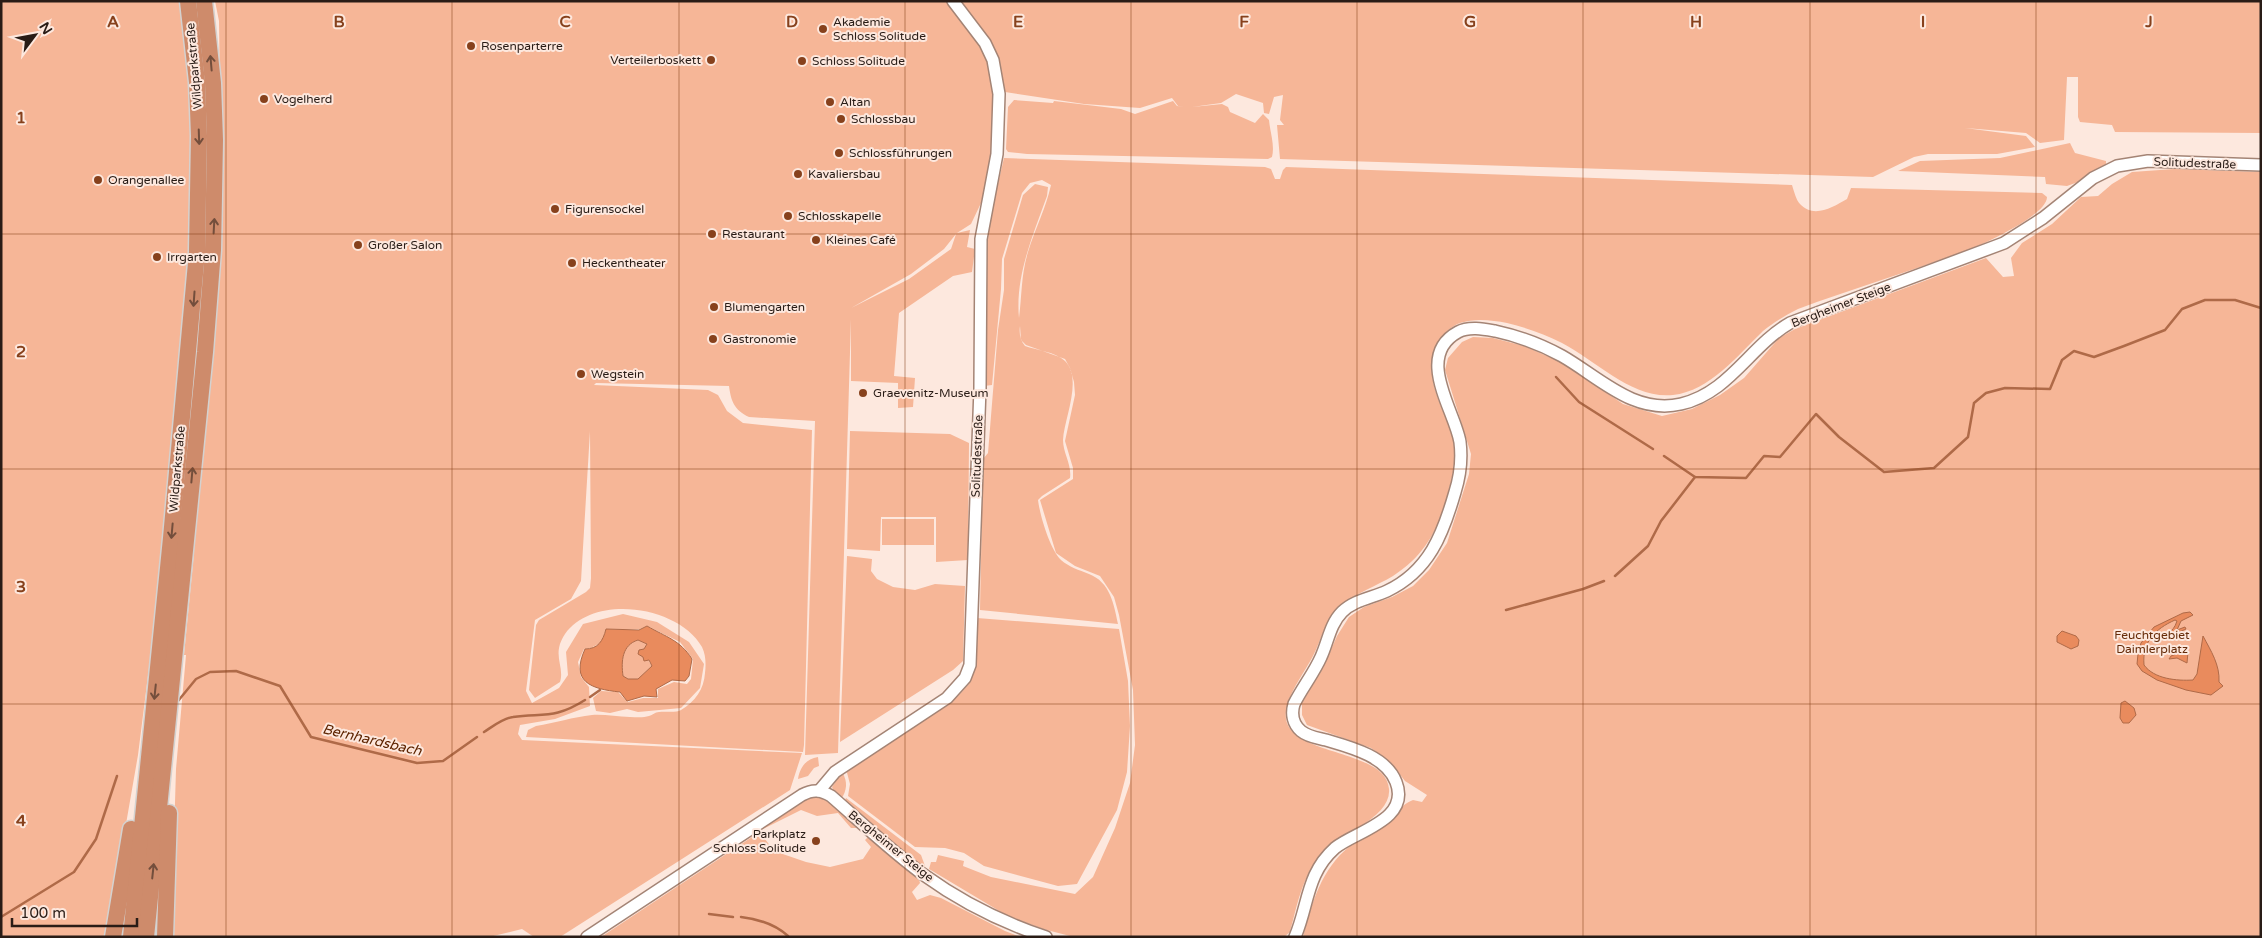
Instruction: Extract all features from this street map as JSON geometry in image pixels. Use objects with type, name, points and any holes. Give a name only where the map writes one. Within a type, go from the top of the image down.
[{"type":"highway","name":"Wildparkstraße","points":[[131,937],[197,252],[199,136],[197,82],[188,1]]},
{"type":"highway","name":"Wildparkstraße","points":[[146,937],[209,302],[215,195],[213,83],[204,1]]},
{"type":"highway","points":[[165,937],[170,787],[186,591],[183,567]]},
{"type":"highway","points":[[113,937],[135,808],[138,776],[150,737]]},
{"type":"street","name":"Solitudestraße","points":[[819,791],[835,772],[958,689],[970,666],[980,388],[981,239],[997,154],[999,94],[998,78],[989,51],[953,1]]},
{"type":"street","name":"Solitudestraße","points":[[2130,163],[2148,161],[2261,165]]},
{"type":"street","name":"Bergheimer Steige","points":[[1295,937],[1308,889],[1320,865],[1338,846],[1387,817],[1394,810],[1397,801],[1397,783],[1384,766],[1358,751],[1302,732],[1293,719],[1292,711],[1294,704],[1321,657],[1333,625],[1343,612],[1358,602],[1400,584],[1411,577],[1429,557],[1440,536],[1456,489],[1461,452],[1457,429],[1444,398],[1438,376],[1440,355],[1452,337],[1466,329],[1505,333],[1560,354],[1626,397],[1643,403],[1661,406],[1681,404],[1702,396],[1720,386],[1775,332],[1790,323],[2004,243],[2043,218],[2093,178],[2116,166],[2130,163]]},
{"type":"street","points":[[587,937],[799,797],[807,792],[819,791]]},
{"type":"street","name":"Bergheimer Steige","points":[[819,791],[831,796],[903,858],[932,880],[994,915],[1046,937]]},
{"type":"green space","points":[[1,1],[182,1],[192,120],[191,262],[160,580],[138,755],[122,847],[135,937],[1,937]]},
{"type":"green space","points":[[215,1],[947,1],[974,35],[989,59],[994,90],[992,159],[981,203],[971,224],[957,233],[970,230],[967,247],[975,249],[972,272],[953,276],[899,313],[894,376],[915,378],[913,407],[898,408],[898,383],[851,381],[851,319],[838,753],[805,755],[815,421],[749,417],[734,404],[729,386],[596,383],[594,385],[708,390],[718,395],[727,411],[743,423],[812,430],[804,745],[803,752],[526,737],[528,730],[536,726],[585,716],[642,717],[658,712],[679,711],[694,699],[701,690],[704,679],[706,663],[704,653],[702,647],[691,633],[675,622],[656,614],[636,610],[615,609],[595,613],[578,621],[561,641],[559,648],[560,682],[535,698],[529,690],[536,625],[539,620],[590,588],[590,431],[581,581],[571,599],[535,620],[526,691],[532,703],[559,688],[568,675],[566,652],[583,624],[623,614],[657,622],[689,642],[704,664],[700,688],[681,708],[638,712],[627,709],[610,713],[596,711],[593,698],[601,691],[618,692],[628,702],[643,698],[658,698],[658,689],[674,682],[687,684],[691,679],[693,659],[680,642],[647,626],[640,629],[606,629],[602,642],[591,648],[584,649],[578,662],[581,677],[589,687],[590,706],[555,719],[520,725],[518,734],[522,740],[802,753],[790,790],[560,937],[534,937],[522,929],[489,937],[171,937],[176,769],[194,553],[195,502],[221,156],[219,21]],"holes":[[[956,234],[951,249],[909,279],[851,308],[911,274],[944,249]]]},
{"type":"green space","points":[[959,1],[2261,1],[2261,133],[2115,132],[2112,125],[2080,122],[2078,117],[2078,77],[2067,77],[2064,140],[2040,143],[2026,133],[1965,128],[2026,136],[2035,147],[1997,154],[1928,154],[1914,157],[1873,177],[1280,159],[1277,125],[1284,125],[1280,120],[1283,95],[1274,97],[1269,114],[1264,113],[1263,103],[1236,94],[1221,103],[1192,107],[1222,104],[1228,107],[1230,112],[1255,123],[1263,114],[1269,120],[1273,143],[1272,157],[1268,159],[1027,154],[1008,152],[1006,149],[1008,107],[1014,100],[1053,103],[1054,101],[1121,109],[1135,114],[1173,101],[1177,106],[1185,107],[1178,106],[1172,98],[1140,108],[1084,104],[1005,92],[999,64],[990,43]]},
{"type":"green space","points":[[2070,143],[2075,153],[2106,161],[2106,164],[2078,182],[2067,186],[2046,184],[2045,177],[1898,171],[1920,161],[2000,158]]},
{"type":"green space","points":[[1004,158],[1265,167],[1271,169],[1275,179],[1280,179],[1286,167],[1792,185],[1800,204],[1811,211],[1830,208],[1847,199],[1851,188],[2042,193],[2047,197],[2045,204],[2029,218],[1978,246],[1798,309],[1763,331],[1733,361],[1711,379],[1699,387],[1673,395],[1658,395],[1629,385],[1562,343],[1528,329],[1507,323],[1478,320],[1466,321],[1450,328],[1439,342],[1432,368],[1436,393],[1450,430],[1455,450],[1453,472],[1440,518],[1427,544],[1406,566],[1393,576],[1341,605],[1331,616],[1313,656],[1288,703],[1286,721],[1295,734],[1310,743],[1369,764],[1383,775],[1389,789],[1388,799],[1382,809],[1362,826],[1328,848],[1320,856],[1304,882],[1290,932],[1284,937],[1070,936],[1043,929],[1006,915],[929,869],[931,862],[936,862],[938,855],[964,861],[963,866],[991,877],[1075,894],[1093,877],[1115,828],[1130,783],[1135,745],[1133,690],[1114,597],[1100,576],[1075,566],[1056,553],[1040,500],[1073,479],[1073,468],[1065,441],[1075,395],[1074,382],[1070,368],[1065,359],[1059,357],[1065,361],[1070,369],[1073,388],[1063,440],[1070,468],[1070,478],[1042,496],[1038,500],[1039,507],[1046,532],[1053,548],[1057,555],[1067,565],[1089,574],[1102,582],[1110,594],[1118,624],[980,610],[983,459],[988,453],[998,330],[1004,290],[1004,259],[1023,195],[1035,184],[1048,187],[1047,196],[1022,271],[1018,302],[1019,318],[1026,260],[1051,185],[1042,180],[1030,183],[1022,193],[1002,259],[992,385],[984,386],[986,262],[990,218]]},
{"type":"green space","name":"Feuchtgebiet Daimlerplatz","points":[[2174,169],[2261,172],[2261,937],[1303,937],[1319,887],[1340,855],[1354,843],[1393,820],[1408,802],[1413,800],[1422,802],[1427,795],[1405,781],[1390,762],[1371,748],[1307,725],[1302,715],[1302,703],[1323,668],[1337,636],[1349,617],[1364,607],[1392,597],[1413,586],[1429,570],[1447,543],[1469,474],[1471,454],[1445,370],[1448,358],[1462,342],[1473,337],[1493,338],[1524,346],[1563,363],[1623,404],[1662,416],[1692,409],[1720,395],[1744,378],[1779,338],[1795,329],[1986,258],[2003,277],[2014,276],[2011,258],[2022,243],[2052,224],[2081,197],[2098,196],[2112,184],[2132,172]]},
{"type":"green space","points":[[850,431],[950,434],[969,443],[968,560],[936,562],[936,517],[881,517],[880,551],[847,549]]},
{"type":"green space","points":[[882,519],[934,519],[934,545],[882,545]]},
{"type":"green space","points":[[847,556],[872,559],[871,571],[877,579],[893,587],[915,590],[935,584],[965,586],[963,661],[953,670],[840,742]]},
{"type":"green space","points":[[977,618],[1119,629],[1128,681],[1130,726],[1127,772],[1117,810],[1077,884],[1058,886],[984,866],[964,853],[945,848],[915,847],[848,796],[850,784],[846,769],[957,697],[969,684],[974,667]]},
{"type":"green space","points":[[638,640],[647,644],[643,657],[652,666],[638,679],[628,679],[623,676],[624,654],[633,642]]},
{"type":"green space","points":[[818,757],[819,766],[814,768],[808,776],[798,779],[804,764]]},
{"type":"green space","points":[[842,772],[846,786],[845,793],[841,799],[835,794],[832,787]]},
{"type":"green space","points":[[814,797],[826,800],[839,809],[857,828],[851,828],[838,813],[817,816],[801,810],[763,829],[760,827],[802,800]]},
{"type":"green space","points":[[846,798],[921,855],[925,866],[924,870],[844,803]]},
{"type":"green space","points":[[755,835],[762,835],[774,851],[806,862],[830,867],[863,859],[871,847],[865,840],[868,837],[918,876],[920,883],[912,892],[917,900],[930,895],[941,898],[1005,931],[1021,937],[601,937]]},
{"type":"shaded area","points":[[2190,612],[2193,615],[2181,621],[2177,630],[2185,627],[2186,629],[2162,640],[2173,629],[2177,621],[2175,620],[2161,628],[2151,637],[2145,650],[2144,665],[2148,670],[2160,676],[2180,680],[2193,680],[2197,674],[2203,636],[2214,658],[2219,682],[2223,686],[2211,695],[2186,690],[2157,680],[2142,671],[2137,664],[2141,643],[2154,627],[2183,613]]},
{"type":"shaded area","points":[[647,626],[683,647],[692,659],[689,676],[685,681],[672,680],[656,689],[657,697],[644,696],[627,701],[620,692],[600,689],[586,682],[580,669],[585,649],[597,646],[606,629],[639,630]],"holes":[[[638,640],[647,644],[644,649],[639,650],[638,654],[643,657],[644,661],[649,660],[652,666],[638,679],[628,679],[623,676],[622,665],[626,650],[633,642]]]},
{"type":"shaded area","points":[[2062,631],[2076,636],[2079,640],[2078,646],[2071,649],[2057,642],[2057,636]]},
{"type":"shaded area","points":[[2186,650],[2188,652],[2187,663],[2177,658],[2169,659],[2171,656]]},
{"type":"shaded area","points":[[2125,701],[2134,708],[2136,715],[2129,723],[2123,723],[2120,718],[2121,703]]},
{"type":"waterway","points":[[1664,456],[1695,477],[1746,478],[1764,456],[1780,457],[1816,414],[1839,437],[1884,472],[1934,468],[1968,437],[1974,403],[1986,393],[2005,388],[2050,389],[2062,360],[2074,351],[2094,357],[2124,346],[2165,330],[2182,309],[2205,300],[2235,300],[2261,308]]},
{"type":"waterway","points":[[1556,377],[1579,402],[1653,449]]},
{"type":"waterway","points":[[1615,576],[1648,546],[1661,521],[1695,477]]},
{"type":"waterway","points":[[1506,610],[1583,589],[1604,581]]},
{"type":"waterway","name":"Bernhardsbach","points":[[178,701],[196,679],[210,672],[236,671],[280,686],[311,737],[417,763],[443,761],[477,737]]},
{"type":"waterway","name":"Bernhardsbach","points":[[590,697],[600,690]]},
{"type":"waterway","name":"Bernhardsbach","points":[[484,732],[505,719],[557,713],[585,700]]},
{"type":"waterway","name":"Bernhardsbach","points":[[1,917],[74,872],[96,839],[117,776]]},
{"type":"waterway","points":[[709,914],[733,917]]},
{"type":"waterway","points":[[741,917],[766,923],[778,928],[788,936]]},
{"type":"place","name":"Akademie Schloss Solitude","points":[[823,29]]},
{"type":"place","name":"Rosenparterre","points":[[471,46]]},
{"type":"place","name":"Verteilerboskett","points":[[711,60]]},
{"type":"place","name":"Schloss Solitude","points":[[802,61]]},
{"type":"place","name":"Vogelherd","points":[[264,99]]},
{"type":"place","name":"Altan","points":[[830,102]]},
{"type":"place","name":"Schlossbau","points":[[841,119]]},
{"type":"place","name":"Schlossführungen","points":[[839,153]]},
{"type":"place","name":"Kavaliersbau","points":[[798,174]]},
{"type":"place","name":"Orangenallee","points":[[98,180]]},
{"type":"place","name":"Figurensockel","points":[[555,209]]},
{"type":"place","name":"Schlosskapelle","points":[[788,216]]},
{"type":"place","name":"Restaurant","points":[[712,234]]},
{"type":"place","name":"Kleines Café","points":[[816,240]]},
{"type":"place","name":"Großer Salon","points":[[358,245]]},
{"type":"place","name":"Irrgarten","points":[[157,257]]},
{"type":"place","name":"Heckentheater","points":[[572,263]]},
{"type":"place","name":"Blumengarten","points":[[714,307]]},
{"type":"place","name":"Gastronomie","points":[[713,339]]},
{"type":"place","name":"Wegstein","points":[[581,374]]},
{"type":"place","name":"Graevenitz-Museum","points":[[863,393]]},
{"type":"place","name":"Parkplatz Schloss Solitude","points":[[816,841]]}]
